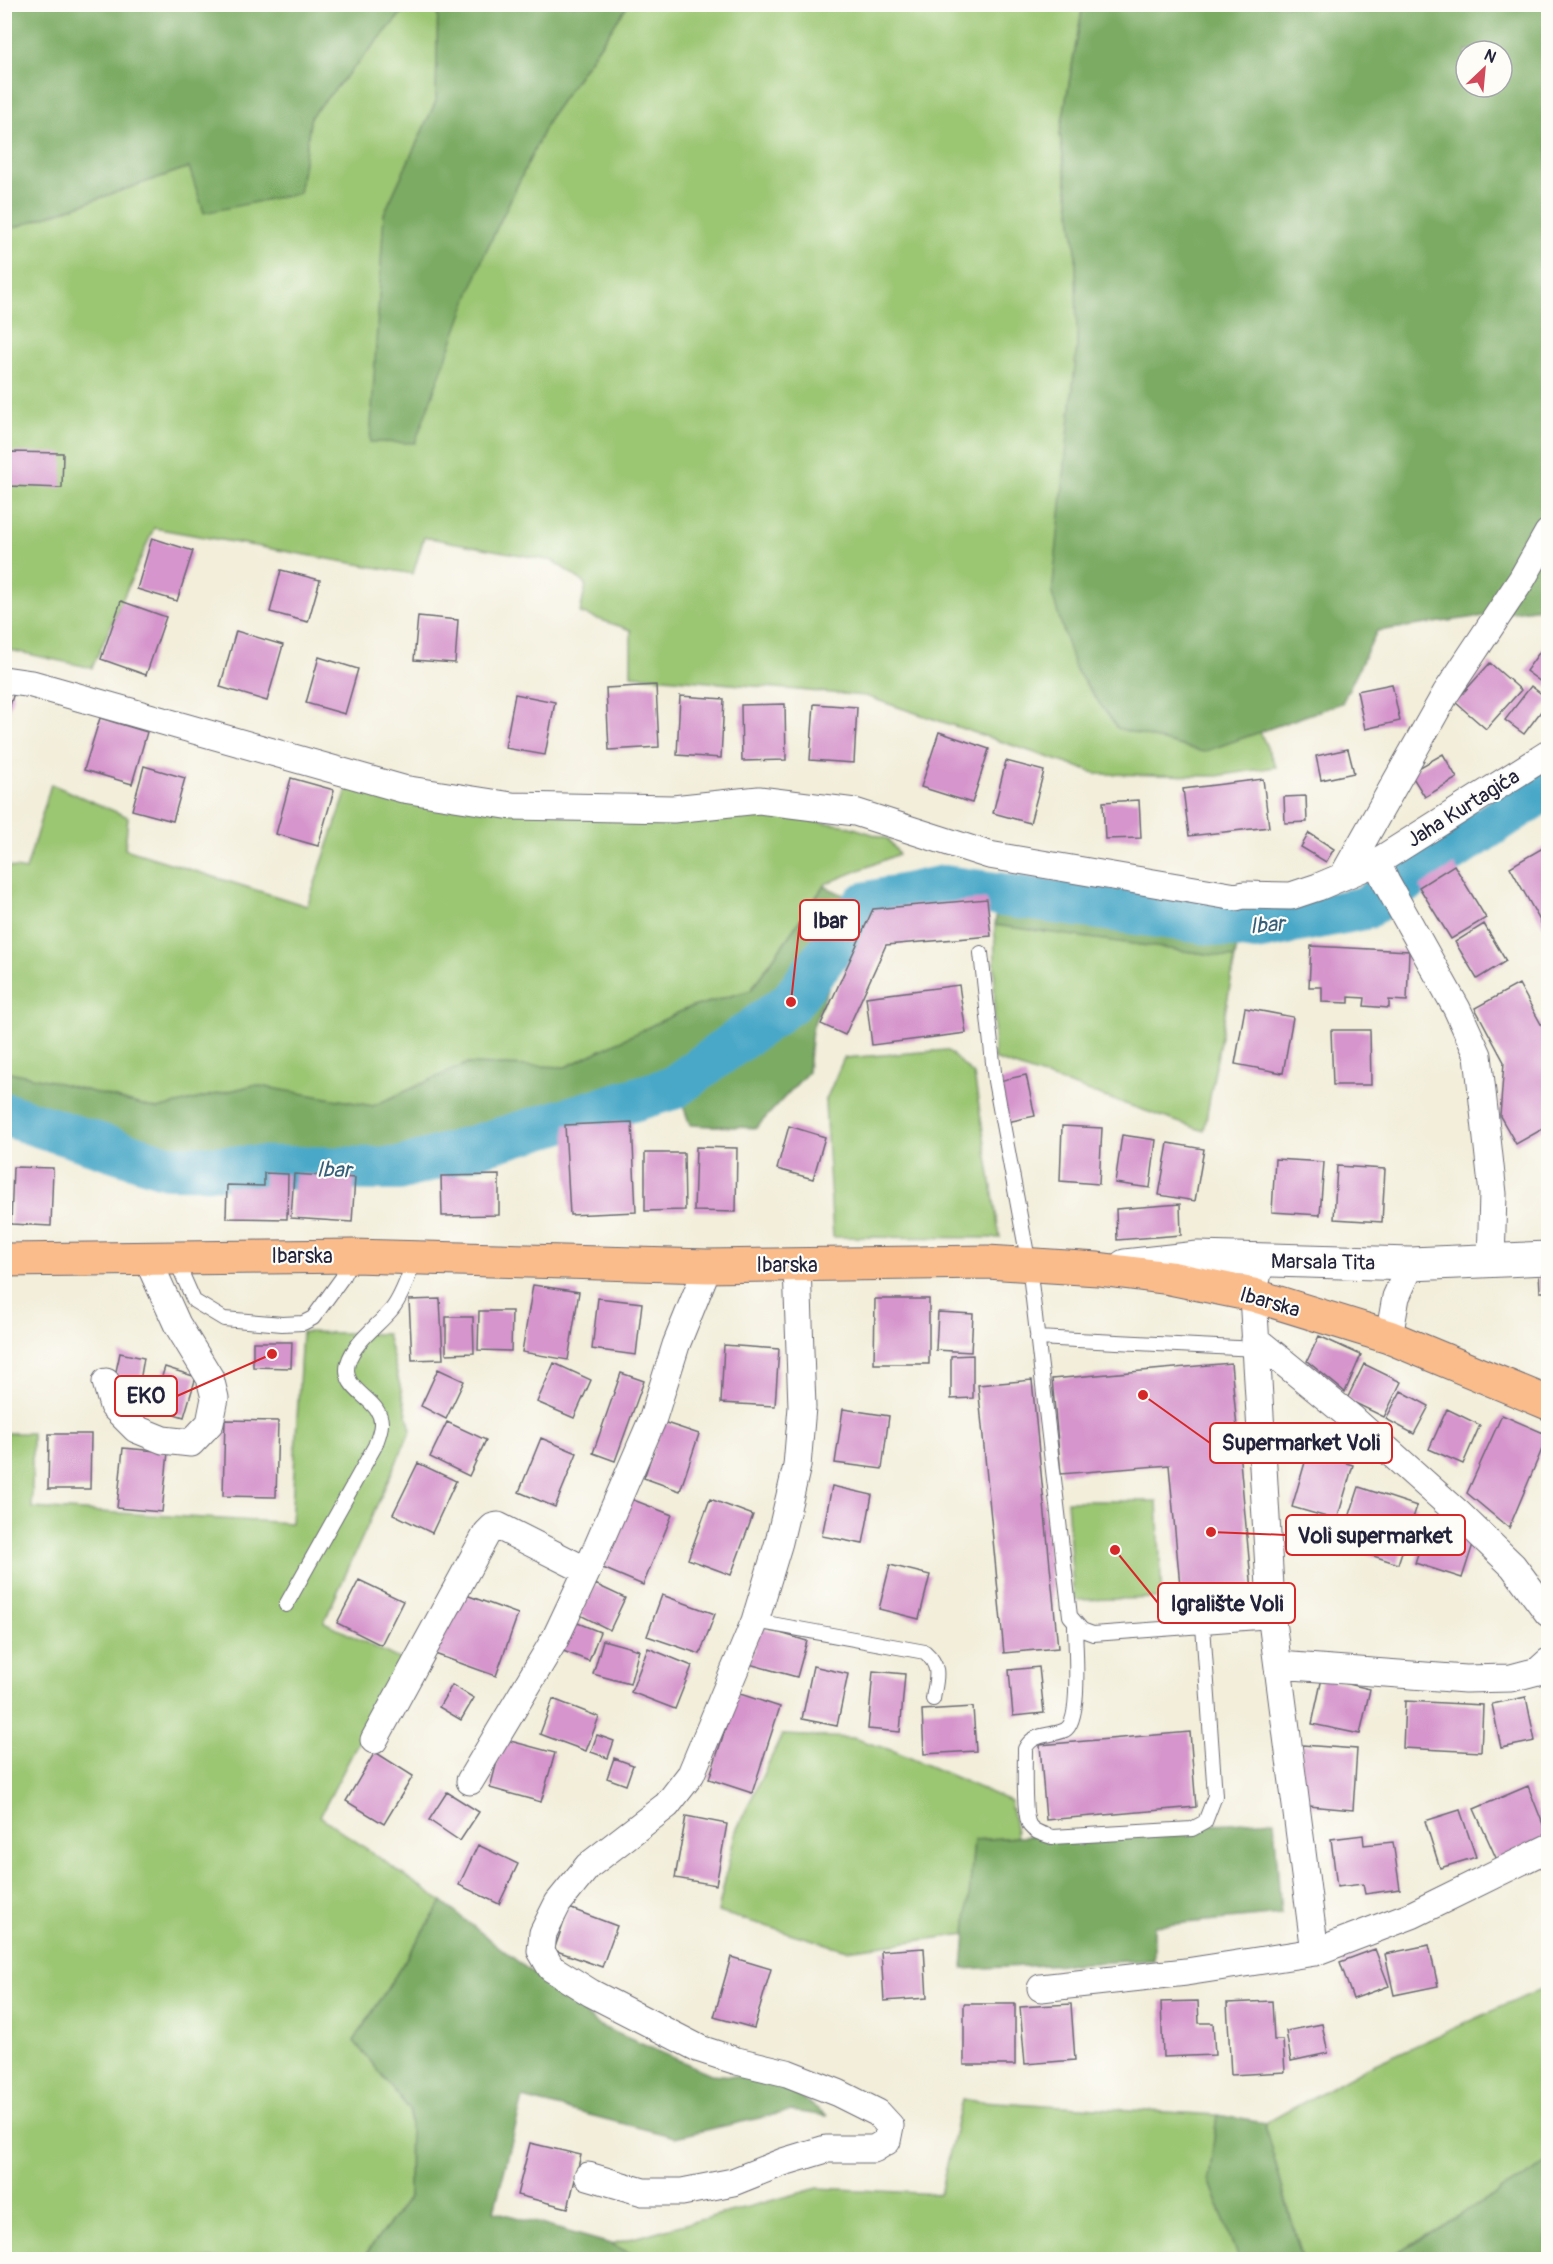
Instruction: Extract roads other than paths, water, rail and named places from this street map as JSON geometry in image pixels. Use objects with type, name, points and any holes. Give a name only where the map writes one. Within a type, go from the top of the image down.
[{"type":"main road","name":"Ibarska","points":[[4,1260],[353,1256],[708,1266],[987,1262],[1098,1269],[1170,1278],[1253,1295],[1389,1337],[1540,1394]]},
{"type":"street","points":[[1343,876],[1446,693],[1522,579],[1548,533]]},
{"type":"street","name":"Jaha Kurtagića","points":[[4,680],[43,687],[403,789],[512,806],[673,809],[759,800],[855,812],[989,855],[1236,897],[1244,895],[1291,896],[1343,876],[1381,872],[1548,754]]},
{"type":"street","points":[[1381,872],[1456,1009],[1478,1055],[1493,1194],[1491,1262]]},
{"type":"street","points":[[106,1382],[113,1406],[136,1429],[163,1440],[191,1443],[210,1423],[214,1398],[210,1378],[177,1324],[161,1257]]},
{"type":"street","name":"Marsala Tita","points":[[1098,1269],[1198,1258],[1411,1264],[1548,1258]]},
{"type":"street","points":[[1261,1260],[1253,1295],[1272,1621],[1315,1952]]},
{"type":"street","points":[[1389,1337],[1396,1297],[1411,1264]]},
{"type":"street","points":[[470,1781],[555,1639],[587,1571],[653,1418],[676,1345],[708,1266]]},
{"type":"street","points":[[588,2176],[643,2192],[682,2192],[733,2181],[826,2149],[874,2149],[887,2141],[890,2126],[879,2113],[838,2093],[787,2073],[700,2049],[591,1993],[551,1968],[541,1951],[543,1933],[558,1904],[588,1866],[667,1805],[691,1774],[755,1622],[779,1542],[797,1466],[802,1407],[797,1266]]},
{"type":"street","points":[[1256,1344],[1353,1419],[1457,1512],[1514,1566],[1548,1612]]},
{"type":"street","points":[[374,1740],[487,1533],[493,1527],[498,1526],[587,1571]]},
{"type":"street","points":[[1279,1665],[1465,1679],[1511,1678],[1538,1671],[1548,1662]]},
{"type":"street","points":[[1041,1988],[1186,1972],[1315,1952],[1412,1915],[1548,1848]]},
{"type":"lane","points":[[981,953],[995,1081],[1029,1265],[1070,1616],[1076,1625],[1093,1634],[1272,1621]]},
{"type":"lane","points":[[161,1257],[194,1301],[224,1319],[282,1324],[303,1323],[313,1318],[342,1278],[353,1256]]},
{"type":"lane","points":[[286,1605],[375,1446],[381,1424],[378,1411],[355,1390],[348,1375],[348,1362],[357,1348],[393,1308],[416,1257]]},
{"type":"lane","points":[[1037,1338],[1256,1344]]},
{"type":"lane","points":[[755,1622],[925,1652],[933,1659],[938,1670],[933,1699]]},
{"type":"lane","points":[[1076,1625],[1076,1705],[1071,1724],[1066,1730],[1036,1737],[1028,1742],[1024,1749],[1026,1815],[1029,1826],[1037,1832],[1052,1837],[1192,1829],[1205,1822],[1215,1796],[1203,1626]]},
{"type":"waterway","name":"Ibar","points":[[4,1114],[167,1167],[399,1169],[673,1088],[791,1002],[864,904],[944,887],[1256,929],[1365,908],[1548,787]]},
{"type":"place","name":"Ibar","points":[[791,1002]]},
{"type":"place","name":"EKO","points":[[272,1354]]},
{"type":"place","name":"Supermarket Voli","points":[[1143,1395]]},
{"type":"place","name":"Voli supermarket","points":[[1211,1532]]},
{"type":"place","name":"Igralište Voli","points":[[1115,1550]]}]
